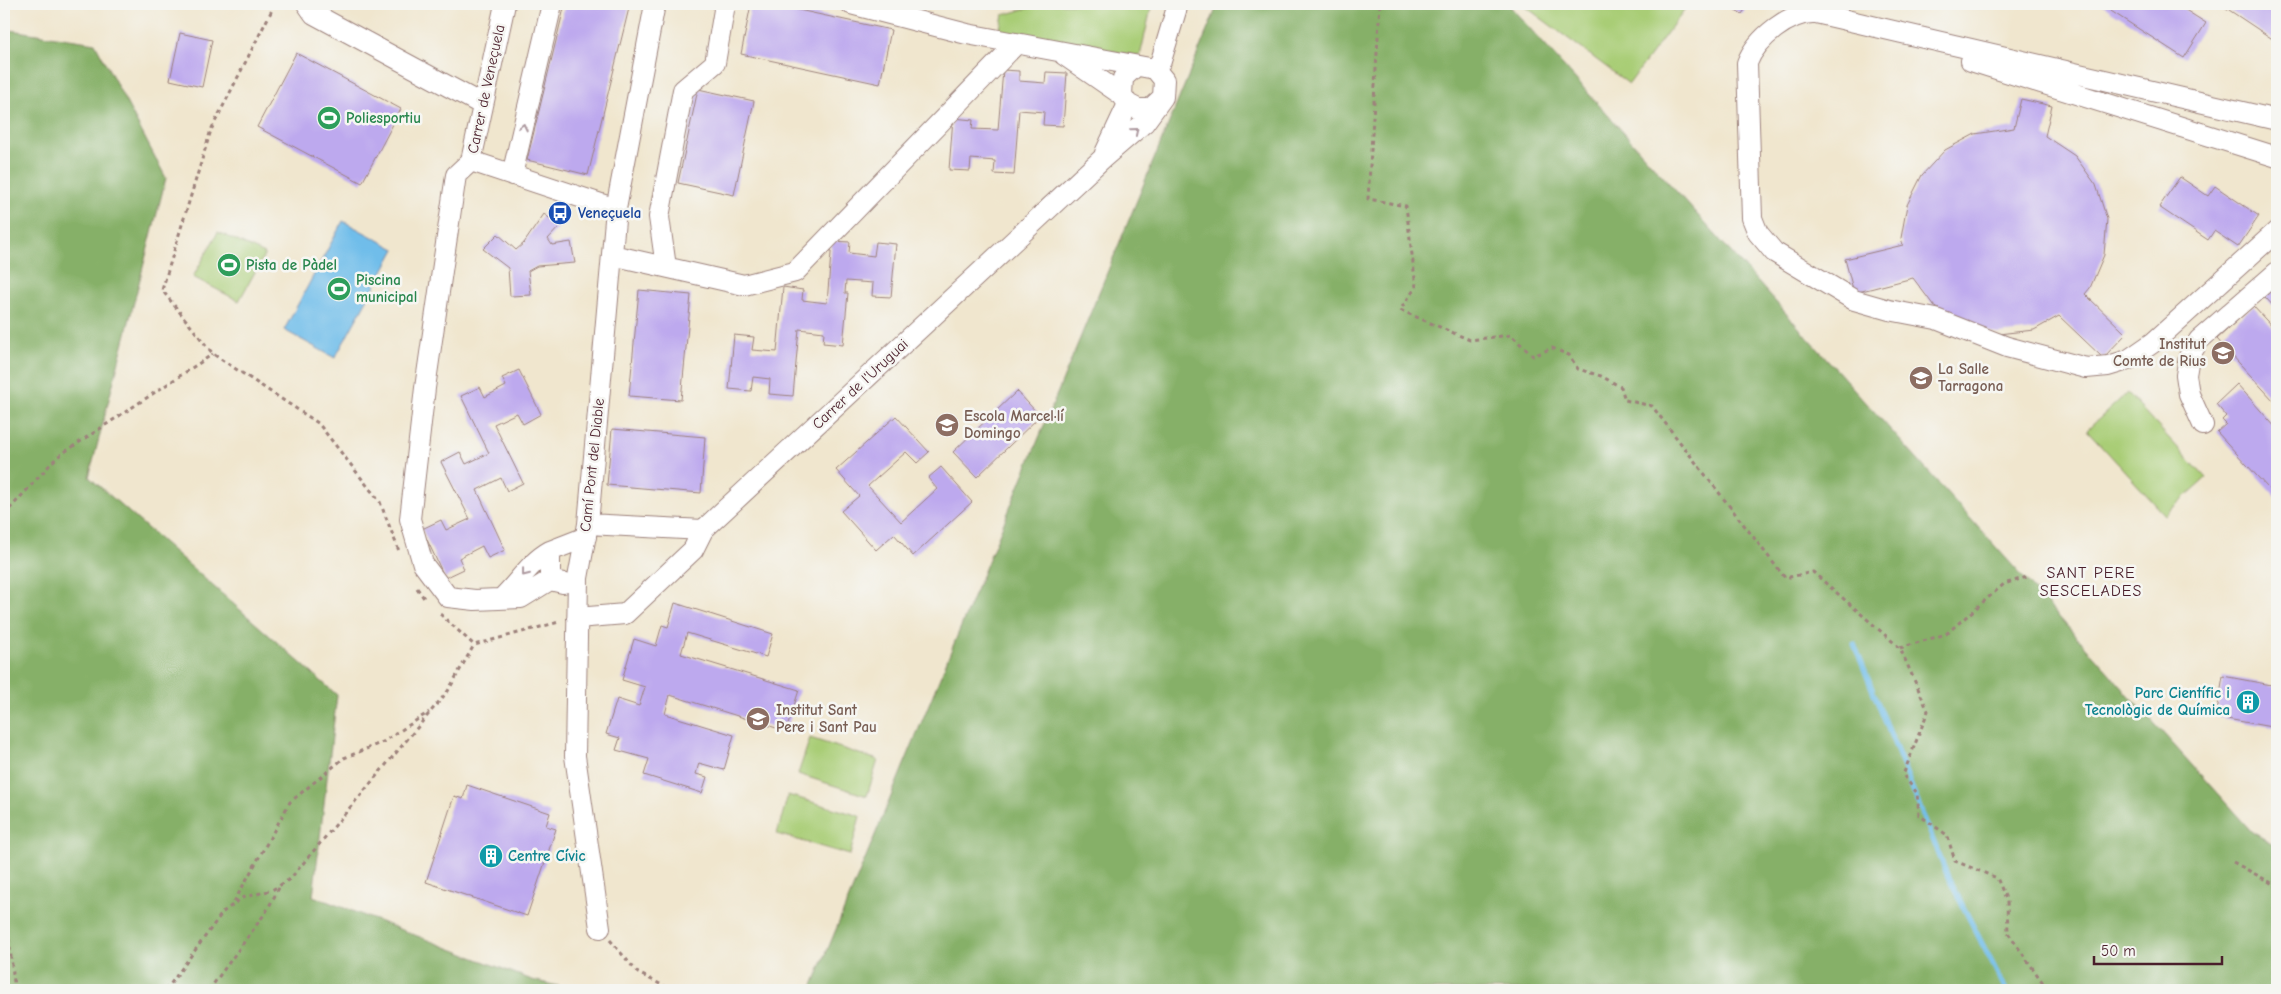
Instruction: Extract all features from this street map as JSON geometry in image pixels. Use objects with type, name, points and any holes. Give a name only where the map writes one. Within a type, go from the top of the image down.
[{"type":"street","points":[[307,4],[314,14],[483,105]]},
{"type":"street","name":"Carrer de Veneçuela","points":[[505,4],[470,161],[616,209]]},
{"type":"street","points":[[512,175],[552,4]]},
{"type":"street","name":"Camí Pont del Diable","points":[[600,928],[575,756],[578,578],[587,531],[616,209],[655,4]]},
{"type":"street","points":[[666,267],[659,217],[683,90],[715,63],[725,4]]},
{"type":"street","points":[[851,4],[967,34],[1059,51],[1145,68],[1164,80],[1163,97],[1150,109],[1138,109],[1059,51]]},
{"type":"street","points":[[1102,159],[1125,100],[1123,78],[1160,61],[1178,4]]},
{"type":"street","points":[[2277,120],[1816,13],[1806,12],[1795,16],[1777,28],[1757,44],[1752,50],[1747,63],[1752,218],[1758,233],[1774,252],[1854,300],[1889,310],[1936,319],[2007,347],[2047,358],[2086,368],[2108,366],[2128,360],[2154,342],[2277,231]]},
{"type":"street","points":[[1816,13],[2277,157]]},
{"type":"street","points":[[612,254],[744,284],[795,272],[1016,43]]},
{"type":"street","name":"Carrer de l'Uruguai","points":[[577,618],[625,614],[693,550],[703,530],[1102,159],[1144,123],[1163,97]]},
{"type":"street","points":[[470,161],[456,175],[425,388],[410,519],[423,564],[448,597],[476,600],[521,598],[550,580],[563,584],[578,578]]},
{"type":"street","points":[[2203,425],[2189,394],[2186,375],[2189,357],[2199,340],[2277,272]]},
{"type":"street","points":[[502,598],[517,584],[537,558],[587,531],[703,530]]},
{"type":"street","points":[[550,551],[550,580]]},
{"type":"path","points":[[275,4],[211,130],[162,290],[213,354],[318,423],[380,502],[401,557]]},
{"type":"path","points":[[1380,4],[1368,199],[1406,206],[1416,287],[1400,310],[1470,340],[1512,335],[1533,356],[1552,348],[1569,355],[1578,369],[1601,376],[1621,387],[1625,400],[1652,406],[1785,578],[1813,572],[1900,648],[1928,711],[1903,775],[1917,793],[1919,815],[1947,834],[1955,862],[1997,878],[2007,901],[2008,933],[2048,990]]},
{"type":"path","points":[[4,515],[57,457],[213,354]]},
{"type":"path","points":[[1900,648],[1946,634],[2004,584],[2027,577]]},
{"type":"path","points":[[413,580],[421,596],[427,602]]},
{"type":"path","points":[[434,608],[474,645]]},
{"type":"path","points":[[166,990],[223,912],[242,898],[272,890],[290,879],[432,711],[448,690],[474,645],[577,618]]},
{"type":"path","points":[[233,904],[290,802],[344,758],[383,742],[432,711]]},
{"type":"path","points":[[2233,862],[2277,886]]},
{"type":"path","points":[[209,990],[266,912],[280,885]]},
{"type":"path","points":[[4,899],[15,990]]},
{"type":"path","points":[[600,928],[638,972],[672,990]]},
{"type":"path","points":[[659,983],[661,990]]},
{"type":"green space","points":[[1044,4],[1152,4],[1140,56],[999,32],[1003,15]]},
{"type":"green space","points":[[1218,4],[1508,4],[2252,832],[2277,846],[2277,990],[811,990]]},
{"type":"green space","points":[[1522,4],[1683,4],[1687,6],[1629,84]]},
{"type":"green space","points":[[4,29],[95,43],[166,178],[89,477],[337,695],[313,896],[532,980],[575,990],[4,990]]},
{"type":"green space","name":"Pista de Pàdel","points":[[218,232],[265,254],[239,301],[193,277]]},
{"type":"green space","points":[[2127,393],[2206,478],[2165,515],[2087,430]]},
{"type":"green space","points":[[810,738],[878,760],[867,796],[798,774]]},
{"type":"green space","points":[[788,795],[860,816],[850,855],[777,834]]},
{"type":"water","name":"Piscina municipal","points":[[343,221],[395,249],[335,358],[284,330]]},
{"type":"building","points":[[565,4],[630,4],[588,175],[527,160]]},
{"type":"building","points":[[751,4],[771,4],[891,30],[880,84],[741,54]]},
{"type":"building","points":[[1726,4],[1749,4],[1742,14]]},
{"type":"building","points":[[1972,4],[1984,4],[1980,9]]},
{"type":"building","points":[[2100,4],[2176,4],[2206,23],[2184,58]]},
{"type":"building","points":[[2220,4],[2277,4],[2277,42]]},
{"type":"building","points":[[180,33],[212,40],[202,87],[170,80]]},
{"type":"building","name":"Poliesportiu","points":[[296,53],[401,109],[362,183],[257,127]]},
{"type":"building","points":[[1003,70],[1019,71],[1019,81],[1045,83],[1046,72],[1067,73],[1063,126],[1043,125],[1044,112],[1019,110],[1014,175],[994,174],[995,161],[971,159],[970,171],[949,170],[953,118],[973,120],[972,129],[998,130]]},
{"type":"building","points":[[698,89],[754,101],[734,195],[678,183]]},
{"type":"building","points":[[2021,99],[2052,106],[2045,136],[2075,156],[2096,185],[2107,219],[2104,255],[2090,288],[2085,294],[2126,334],[2103,358],[2059,316],[2034,330],[1998,334],[1964,325],[1934,306],[1913,278],[1854,293],[1845,259],[1903,245],[1901,238],[1907,205],[1922,175],[1945,150],[1975,134],[2014,128]]},
{"type":"building","points":[[2180,177],[2208,196],[2215,186],[2259,216],[2238,247],[2214,231],[2208,240],[2159,207]]},
{"type":"building","points":[[544,214],[560,226],[548,239],[552,245],[571,242],[575,263],[537,266],[528,271],[531,295],[510,296],[508,268],[483,249],[498,234],[516,250],[524,243]]},
{"type":"building","points":[[832,241],[850,242],[849,253],[874,256],[876,242],[896,244],[891,297],[872,296],[873,283],[846,281],[845,293],[848,293],[843,345],[823,343],[824,332],[799,329],[793,396],[769,394],[770,379],[753,377],[751,391],[729,389],[734,335],[754,337],[752,350],[777,352],[783,287],[803,290],[802,300],[827,303]]},
{"type":"building","points":[[2277,285],[2277,310],[2265,297]]},
{"type":"building","points":[[639,290],[691,295],[681,400],[629,396]]},
{"type":"building","points":[[2253,306],[2277,332],[2277,398],[2274,401],[2217,339]]},
{"type":"building","points":[[519,370],[541,414],[523,424],[517,413],[494,424],[523,483],[507,491],[501,478],[477,490],[505,550],[488,558],[482,546],[459,558],[464,569],[445,578],[422,529],[441,520],[446,530],[470,519],[441,462],[460,452],[466,464],[489,453],[461,396],[480,387],[485,397],[506,386],[502,378]]},
{"type":"building","points":[[2237,384],[2277,429],[2277,498],[2217,432],[2226,424],[2222,420],[2226,416],[2216,404]]},
{"type":"building","points":[[1017,391],[1040,416],[977,477],[953,452]]},
{"type":"building","points":[[896,416],[929,452],[917,463],[906,452],[868,486],[901,522],[937,489],[928,478],[941,467],[972,502],[913,556],[894,534],[876,550],[841,511],[859,496],[836,470]]},
{"type":"building","points":[[612,429],[705,437],[701,493],[607,485]]},
{"type":"building","points":[[675,603],[773,634],[766,657],[687,633],[681,654],[799,690],[786,731],[670,695],[665,714],[734,735],[724,770],[699,763],[696,774],[707,777],[702,793],[644,775],[649,759],[616,750],[620,738],[606,734],[617,699],[639,706],[645,687],[622,680],[634,639],[656,646],[662,625],[668,627]]},
{"type":"building","points":[[2277,643],[2277,664],[2273,663]]},
{"type":"building","name":"Parc Científic i Tecnològic de Química","points":[[2223,676],[2277,686],[2277,728],[2216,717]]},
{"type":"building","name":"Centre Cívic","points":[[467,785],[550,813],[546,826],[556,829],[527,916],[426,882],[454,796],[463,799]]},
{"type":"waterway","points":[[1854,644],[1948,877],[2006,990]]},
{"type":"place","name":"Poliesportiu","points":[[329,118]]},
{"type":"place","name":"Veneçuela","points":[[560,213]]},
{"type":"place","name":"Pista de Pàdel","points":[[229,265]]},
{"type":"place","name":"Piscina municipal","points":[[339,289]]},
{"type":"place","name":"Institut Comte de Rius","points":[[2223,353]]},
{"type":"place","name":"La Salle Tarragona","points":[[1921,378]]},
{"type":"place","name":"Escola Marcel·lí Domingo","points":[[947,425]]},
{"type":"place","name":"Parc Científic i Tecnològic de Química","points":[[2248,702]]},
{"type":"place","name":"Institut Sant Pere i Sant Pau","points":[[758,719]]},
{"type":"place","name":"Centre Cívic","points":[[491,856]]},
{"type":"district","name":"SANT PERE SESCELADES","points":[[2091,581]]}]
